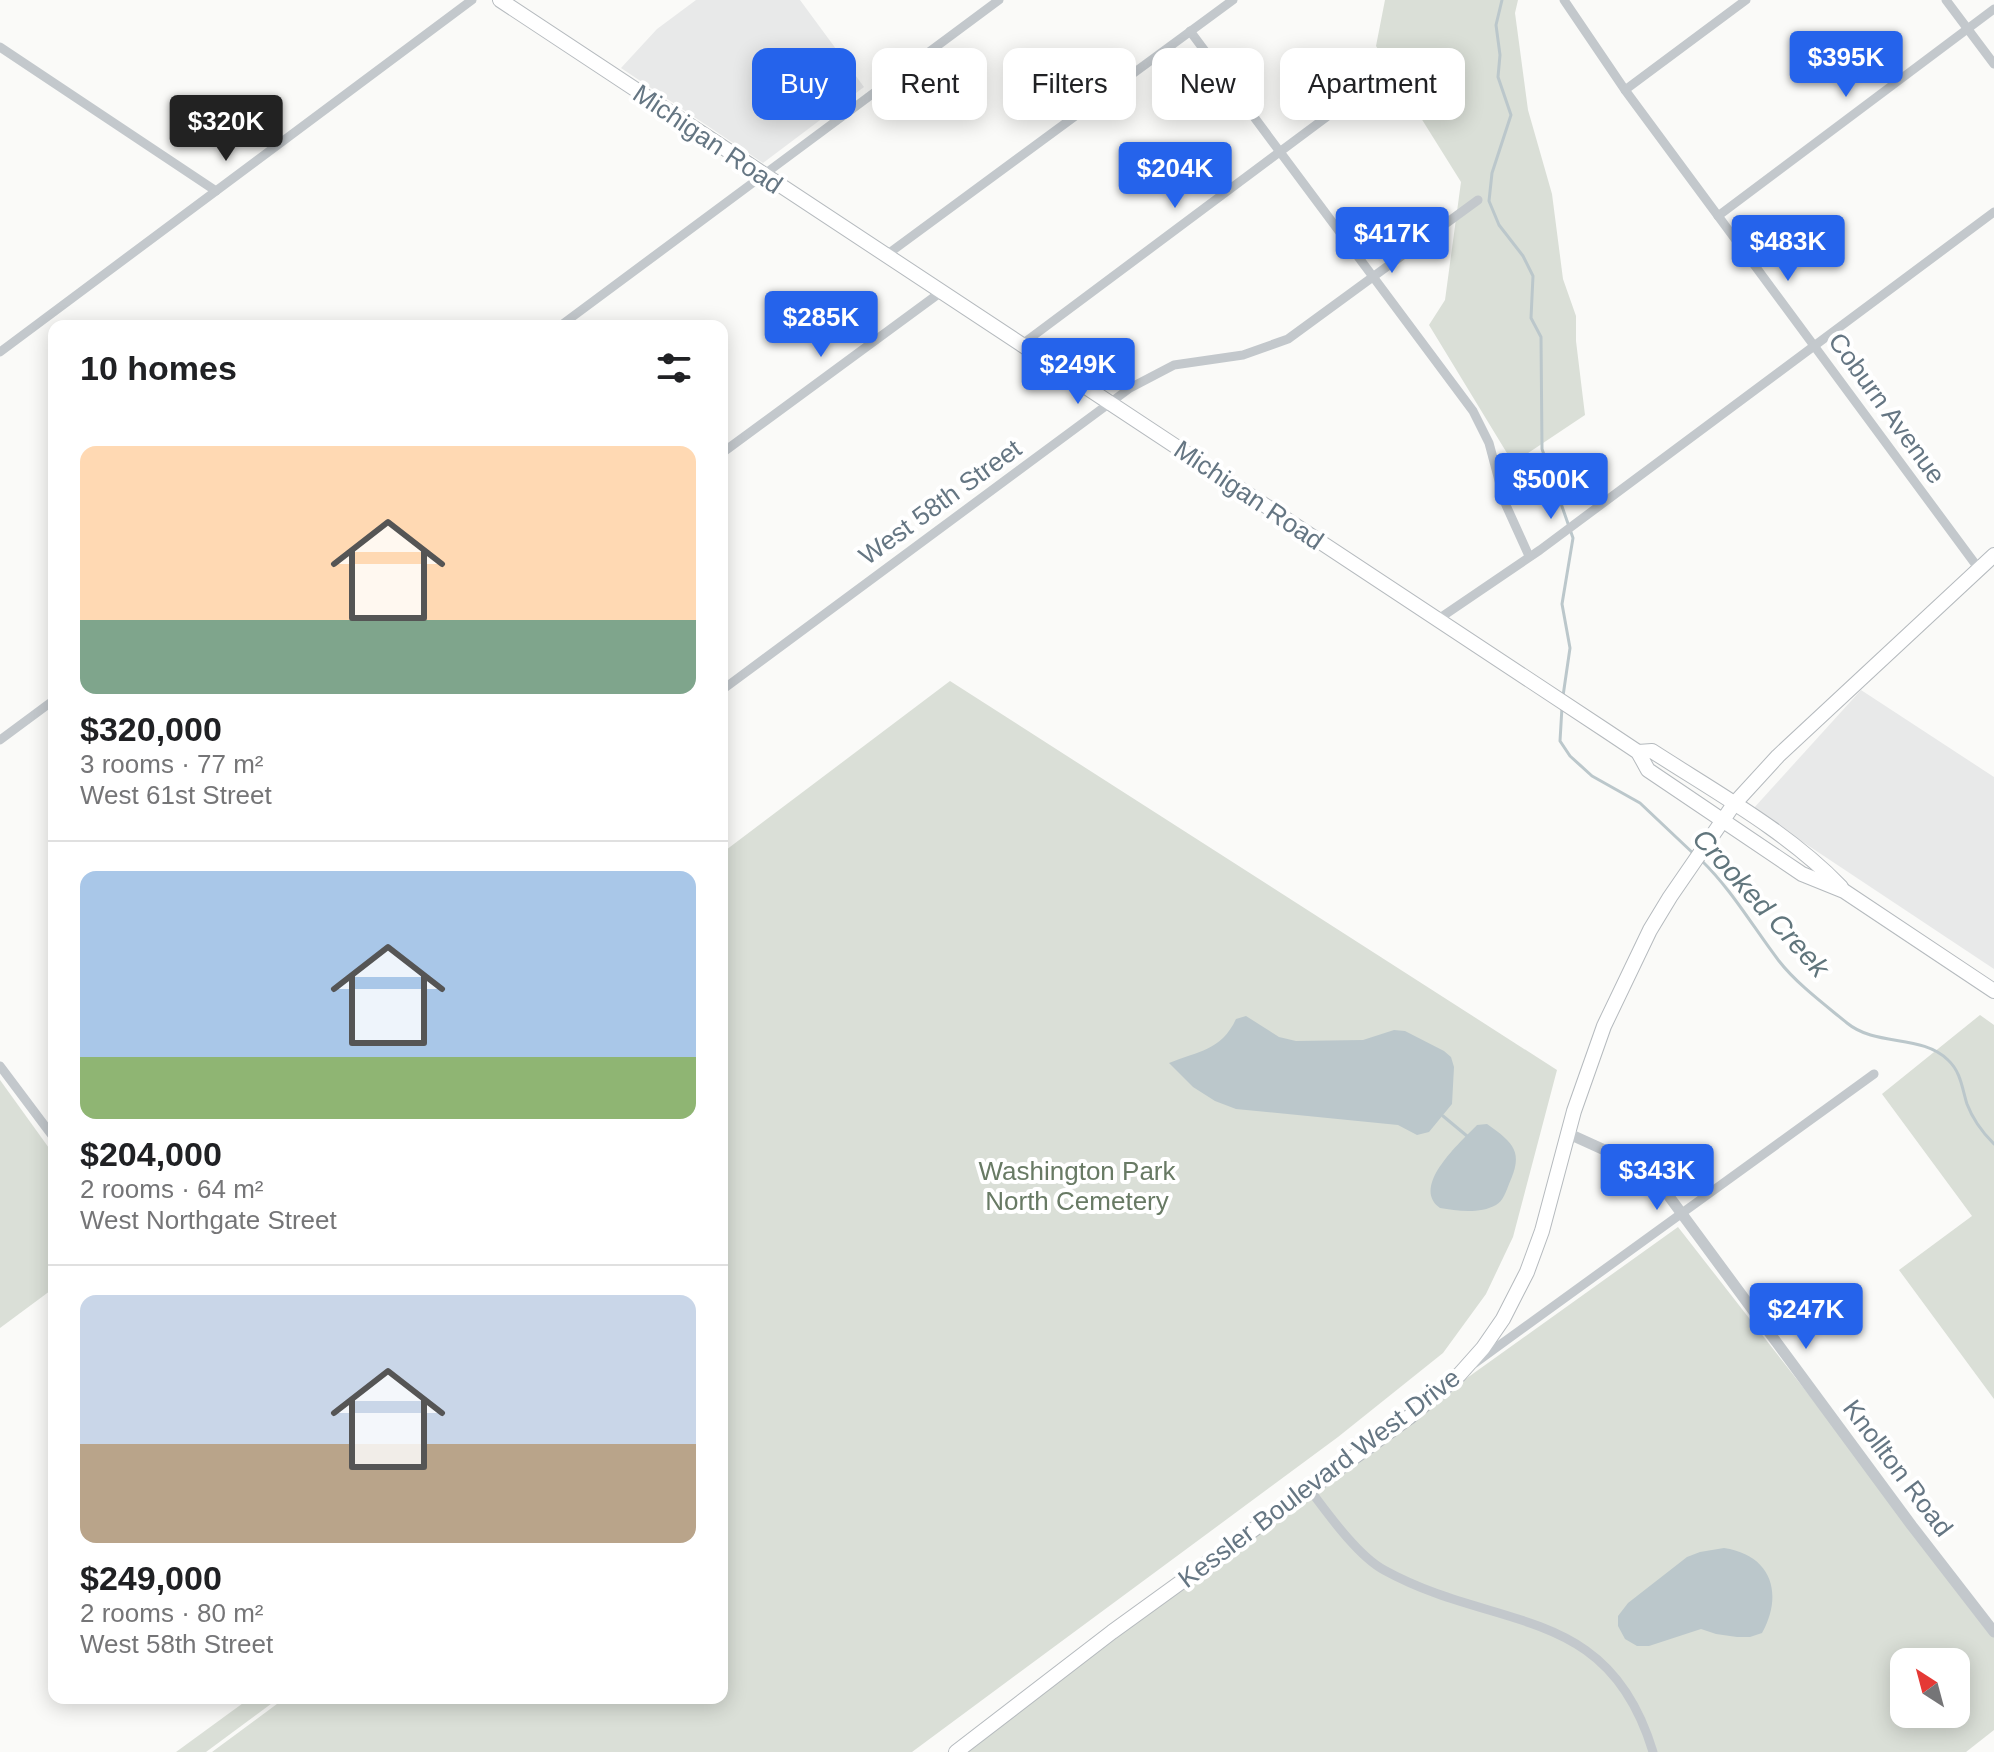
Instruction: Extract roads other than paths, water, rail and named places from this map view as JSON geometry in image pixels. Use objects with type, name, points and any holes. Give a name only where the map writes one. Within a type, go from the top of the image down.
[{"type":"main road","name":"Michigan Road","points":[[500,0],[1638,752],[1648,770],[1802,874],[1844,891],[1994,991]]},
{"type":"main road","name":"Kessler Boulevard West Drive","points":[[956,1752],[1112,1632],[1409,1417],[1459,1375],[1483,1348],[1503,1319],[1527,1272],[1542,1231],[1588,1066],[1614,1003],[1650,930],[1684,876],[1734,804],[1798,736],[1994,555]]},
{"type":"main road","name":"Michigan Road","points":[[1638,752],[1652,751],[1734,804],[1816,861],[1844,891]]},
{"type":"street","points":[[0,352],[472,0]]},
{"type":"street","points":[[568,320],[999,0]]},
{"type":"street","points":[[885,256],[1233,0]]},
{"type":"street","name":"Coburn Avenue","points":[[1564,0],[1625,90],[1979,569]]},
{"type":"street","points":[[1625,90],[1746,0]]},
{"type":"street","points":[[1946,0],[1994,64]]},
{"type":"street","points":[[1718,216],[1994,9]]},
{"type":"street","points":[[1190,31],[1481,425],[1501,492],[1529,556]]},
{"type":"street","points":[[0,47],[216,191]]},
{"type":"street","points":[[1021,345],[1323,120]]},
{"type":"street","name":"West 58th Street","points":[[728,686],[1142,380],[1174,365],[1243,355],[1297,334],[1478,200]]},
{"type":"street","points":[[1437,620],[1540,550],[1994,212]]},
{"type":"street","points":[[728,449],[941,292]]},
{"type":"street","points":[[0,740],[48,704]]},
{"type":"street","points":[[0,1066],[48,1130]]},
{"type":"street","points":[[1459,1375],[1874,1074]]},
{"type":"street","name":"Knollton Road","points":[[1567,1133],[1631,1162],[1654,1180],[1683,1214],[1912,1526],[1994,1632]]},
{"type":"street","points":[[1310,1490],[1335,1525],[1381,1568],[1430,1593],[1546,1627],[1583,1646],[1630,1696],[1653,1752]]},
{"type":"waterway","name":"Crooked Creek","points":[[1502,0],[1496,25],[1500,55],[1498,77],[1511,115],[1492,173],[1489,201],[1499,225],[1523,256],[1533,276],[1531,318],[1541,337],[1542,449],[1573,538],[1562,604],[1570,648],[1563,696]]},
{"type":"waterway","name":"Crooked Creek","points":[[1562,707],[1560,741],[1570,756],[1592,776],[1640,803],[1695,855]]},
{"type":"waterway","name":"Crooked Creek","points":[[1701,860],[1786,969],[1811,994],[1859,1030],[1925,1047],[1948,1060],[1958,1075],[1972,1115],[1994,1144]]},
{"type":"waterway","points":[[1443,1116],[1467,1136]]},
{"type":"park label","name":"Washington Park North Cemetery","points":[[1077,1186]]}]
